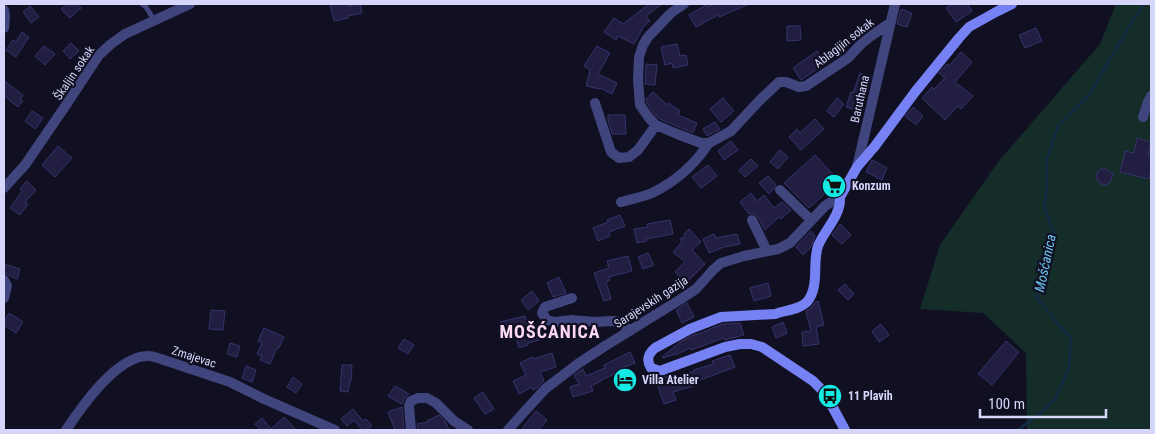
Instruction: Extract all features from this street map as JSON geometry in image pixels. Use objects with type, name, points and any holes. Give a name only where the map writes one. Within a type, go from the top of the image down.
[{"type":"main road","points":[[857,167],[876,146],[914,92],[969,27],[1012,4]]},
{"type":"main road","name":"Baruthana","points":[[840,197],[857,167]]},
{"type":"main road","points":[[840,197],[837,213],[818,246],[815,259],[814,283],[807,301],[801,306],[775,314],[721,317],[690,329],[655,348],[648,357],[648,364],[651,368],[660,371],[725,346],[751,344],[762,347],[813,381],[824,393],[846,430]]},
{"type":"street","name":"Škaljin sokak","points":[[4,188],[30,157],[99,55],[125,34],[190,4]]},
{"type":"street","points":[[684,4],[671,13],[648,37],[643,45],[639,57],[640,105],[656,125],[702,143],[709,143]]},
{"type":"street","name":"Baruthana","points":[[857,167],[894,4]]},
{"type":"street","points":[[4,10],[4,28]]},
{"type":"street","name":"Ablagijin sokak","points":[[709,143],[731,131],[760,99],[779,82],[786,82],[799,87],[806,86],[848,58],[871,36],[890,23]]},
{"type":"street","points":[[1143,117],[1151,96]]},
{"type":"street","points":[[595,103],[611,152],[619,158],[629,157],[638,150],[656,125]]},
{"type":"street","points":[[621,202],[651,193],[677,178],[700,157],[709,143]]},
{"type":"street","points":[[780,190],[811,220]]},
{"type":"street","name":"Sarajevskih gazija","points":[[508,430],[545,389],[580,363],[696,289],[721,264],[744,256],[778,249],[790,242],[825,206],[840,197]]},
{"type":"street","points":[[752,220],[767,251]]},
{"type":"street","points":[[4,280],[7,286],[4,298]]},
{"type":"street","points":[[572,298],[545,307],[542,313],[547,320],[555,322],[567,320],[594,322],[613,320],[622,324],[630,331]]},
{"type":"street","name":"Zmajevac","points":[[66,430],[107,377],[132,360],[150,356],[230,382],[335,430]]},
{"type":"street","points":[[411,430],[409,406],[411,401],[418,398],[426,398],[436,403],[454,421],[468,430]]},
{"type":"lane","points":[[142,4],[154,20]]},
{"type":"green space","points":[[1116,4],[1151,4],[1151,430],[1027,430],[1026,353],[983,313],[920,309],[940,245],[998,162],[1100,44]]},
{"type":"building","points":[[67,4],[77,4],[81,8],[70,18],[61,9]]},
{"type":"building","points":[[347,4],[348,6],[360,4],[362,13],[334,21],[330,5]]},
{"type":"building","points":[[649,4],[662,4],[646,16],[650,21],[644,26],[634,44],[618,36],[616,40],[604,32],[614,18],[623,24]]},
{"type":"building","points":[[715,4],[749,4],[719,17],[718,15],[696,27],[689,15],[706,5],[707,7]]},
{"type":"building","points":[[952,4],[967,4],[972,11],[956,22],[946,8]]},
{"type":"building","points":[[30,6],[39,17],[31,23],[23,12]]},
{"type":"building","points":[[901,9],[912,13],[907,27],[897,24]]},
{"type":"building","points":[[787,26],[800,26],[801,40],[787,41]]},
{"type":"building","points":[[1036,28],[1042,41],[1025,48],[1019,35]]},
{"type":"building","points":[[22,32],[29,37],[16,57],[6,50],[13,40],[16,42]]},
{"type":"building","points":[[71,43],[79,51],[70,59],[63,51]]},
{"type":"building","points":[[677,44],[680,56],[686,55],[688,65],[673,68],[672,63],[665,65],[661,47]]},
{"type":"building","points":[[44,46],[55,54],[45,65],[35,56]]},
{"type":"building","points":[[597,46],[610,53],[598,74],[617,83],[612,94],[600,88],[586,86],[590,70],[584,66]]},
{"type":"building","points":[[817,51],[826,63],[801,80],[793,68]]},
{"type":"building","points":[[961,52],[972,62],[955,82],[973,96],[961,109],[958,106],[945,120],[922,98],[932,87],[934,89],[945,78],[939,73],[947,64],[949,66]]},
{"type":"building","points":[[646,64],[657,65],[655,85],[645,84]]},
{"type":"building","points":[[860,73],[871,77],[861,112],[846,107]]},
{"type":"building","points":[[4,81],[23,95],[20,99],[23,101],[18,107],[4,96]]},
{"type":"building","points":[[653,92],[667,105],[668,103],[680,111],[678,115],[697,123],[693,133],[660,119],[654,114],[646,99]]},
{"type":"building","points":[[723,98],[734,111],[721,122],[710,109]]},
{"type":"building","points":[[837,98],[844,104],[834,117],[827,111]]},
{"type":"building","points":[[913,107],[923,116],[916,125],[905,116]]},
{"type":"building","points":[[32,111],[43,118],[35,129],[25,121]]},
{"type":"building","points":[[608,115],[625,115],[626,134],[612,134]]},
{"type":"building","points":[[815,119],[824,129],[801,150],[789,137],[797,129],[800,133]]},
{"type":"building","points":[[715,122],[720,129],[707,136],[703,129]]},
{"type":"building","points":[[1137,138],[1151,142],[1148,156],[1151,157],[1149,179],[1120,172],[1125,151],[1134,153]]},
{"type":"building","points":[[731,141],[738,150],[724,160],[718,151]]},
{"type":"building","points":[[58,146],[72,158],[55,177],[42,165]]},
{"type":"building","points":[[780,150],[788,157],[778,169],[770,162]]},
{"type":"building","points":[[815,155],[839,181],[809,208],[784,183]]},
{"type":"building","points":[[751,159],[758,166],[745,177],[739,170]]},
{"type":"building","points":[[872,160],[887,168],[882,180],[866,172]]},
{"type":"building","points":[[708,165],[717,176],[701,188],[692,177]]},
{"type":"building","points":[[1101,169],[1106,169],[1113,174],[1110,182],[1106,185],[1101,184],[1096,178],[1097,173]]},
{"type":"building","points":[[768,176],[776,185],[769,194],[759,183]]},
{"type":"building","points":[[27,181],[36,190],[25,202],[28,204],[20,215],[10,208],[22,191],[20,189]]},
{"type":"building","points":[[751,193],[757,201],[764,195],[774,208],[782,202],[791,210],[781,219],[779,217],[765,230],[758,217],[753,213],[749,214],[740,202]]},
{"type":"building","points":[[620,215],[625,226],[609,232],[610,236],[598,241],[593,228]]},
{"type":"building","points":[[670,220],[673,234],[646,239],[647,241],[637,243],[634,229],[648,227],[647,224]]},
{"type":"building","points":[[840,224],[851,235],[842,244],[832,235]]},
{"type":"building","points":[[689,229],[701,242],[692,250],[705,264],[686,283],[675,272],[685,262],[673,252],[682,242],[680,239],[685,237],[684,234]]},
{"type":"building","points":[[811,231],[815,236],[811,247],[803,255],[796,247]]},
{"type":"building","points":[[714,234],[716,238],[737,234],[740,244],[724,247],[709,253],[703,239]]},
{"type":"building","points":[[648,253],[654,265],[643,269],[638,257]]},
{"type":"building","points":[[628,256],[632,271],[608,277],[610,280],[606,282],[611,299],[604,301],[594,273],[609,268],[607,261]]},
{"type":"building","points":[[4,264],[20,269],[17,279],[4,273]]},
{"type":"building","points":[[559,277],[566,293],[553,297],[547,283]]},
{"type":"building","points":[[768,283],[771,296],[754,301],[750,288]]},
{"type":"building","points":[[845,284],[854,294],[848,300],[838,290]]},
{"type":"building","points":[[532,291],[539,301],[528,310],[521,300]]},
{"type":"building","points":[[818,301],[824,325],[816,327],[819,344],[803,346],[802,332],[811,331],[806,311]]},
{"type":"building","points":[[687,303],[694,317],[682,323],[676,310]]},
{"type":"building","points":[[211,310],[225,311],[223,330],[209,329]]},
{"type":"building","points":[[9,313],[23,322],[16,333],[4,325]]},
{"type":"building","points":[[525,316],[530,333],[547,329],[549,337],[528,343],[528,345],[519,348],[514,330],[503,333],[500,322]]},
{"type":"building","points":[[783,322],[787,333],[776,338],[772,327]]},
{"type":"building","points":[[740,323],[744,335],[725,340],[724,338],[691,350],[690,348],[675,355],[662,357],[680,342],[693,335],[722,324]]},
{"type":"building","points":[[881,324],[889,335],[879,342],[872,331]]},
{"type":"building","points":[[264,328],[284,337],[270,364],[260,360],[262,356],[257,354],[262,343],[258,341]]},
{"type":"building","points":[[404,339],[414,345],[408,354],[398,348]]},
{"type":"building","points":[[1006,341],[1019,352],[992,385],[978,374]]},
{"type":"building","points":[[230,343],[240,346],[237,357],[227,354]]},
{"type":"building","points":[[630,352],[635,363],[618,370],[619,372],[591,386],[593,391],[573,397],[570,387],[579,384],[574,375],[583,369],[586,376],[605,368],[604,365]]},
{"type":"building","points":[[552,353],[556,367],[540,372],[544,381],[537,388],[533,390],[532,387],[519,394],[513,381],[526,375],[520,363],[532,357],[533,359]]},
{"type":"building","points":[[730,355],[735,367],[692,383],[693,386],[673,392],[676,400],[664,404],[655,378],[666,376],[667,379],[695,371],[713,364],[712,361]]},
{"type":"building","points":[[342,365],[352,365],[348,392],[340,391]]},
{"type":"building","points":[[246,366],[256,370],[252,382],[242,378]]},
{"type":"building","points":[[293,377],[302,384],[296,393],[287,387]]},
{"type":"building","points":[[395,386],[409,394],[402,404],[388,396]]},
{"type":"building","points":[[483,392],[494,409],[485,414],[474,398]]},
{"type":"building","points":[[402,407],[404,430],[395,430],[388,412]]},
{"type":"building","points":[[353,409],[363,421],[366,419],[372,426],[362,430],[354,420],[347,426],[341,419]]},
{"type":"building","points":[[536,411],[547,420],[539,430],[521,430]]},
{"type":"building","points":[[439,415],[445,421],[449,430],[418,430],[417,424],[428,422]]},
{"type":"building","points":[[284,417],[296,430],[261,430],[255,424],[262,418],[271,429]]},
{"type":"waterway","name":"Mošćanica","points":[[1018,430],[1055,400],[1069,367],[1071,338],[1037,298],[1054,233],[1044,207],[1047,188],[1047,160],[1057,128],[1089,95],[1144,4]]},
{"type":"place","name":"Konzum","points":[[834,186]]},
{"type":"place","name":"Villa Atelier","points":[[625,380]]},
{"type":"place","name":"11 Plavih","points":[[830,396]]},
{"type":"district","name":"MOŠĆANICA","points":[[550,332]]}]
